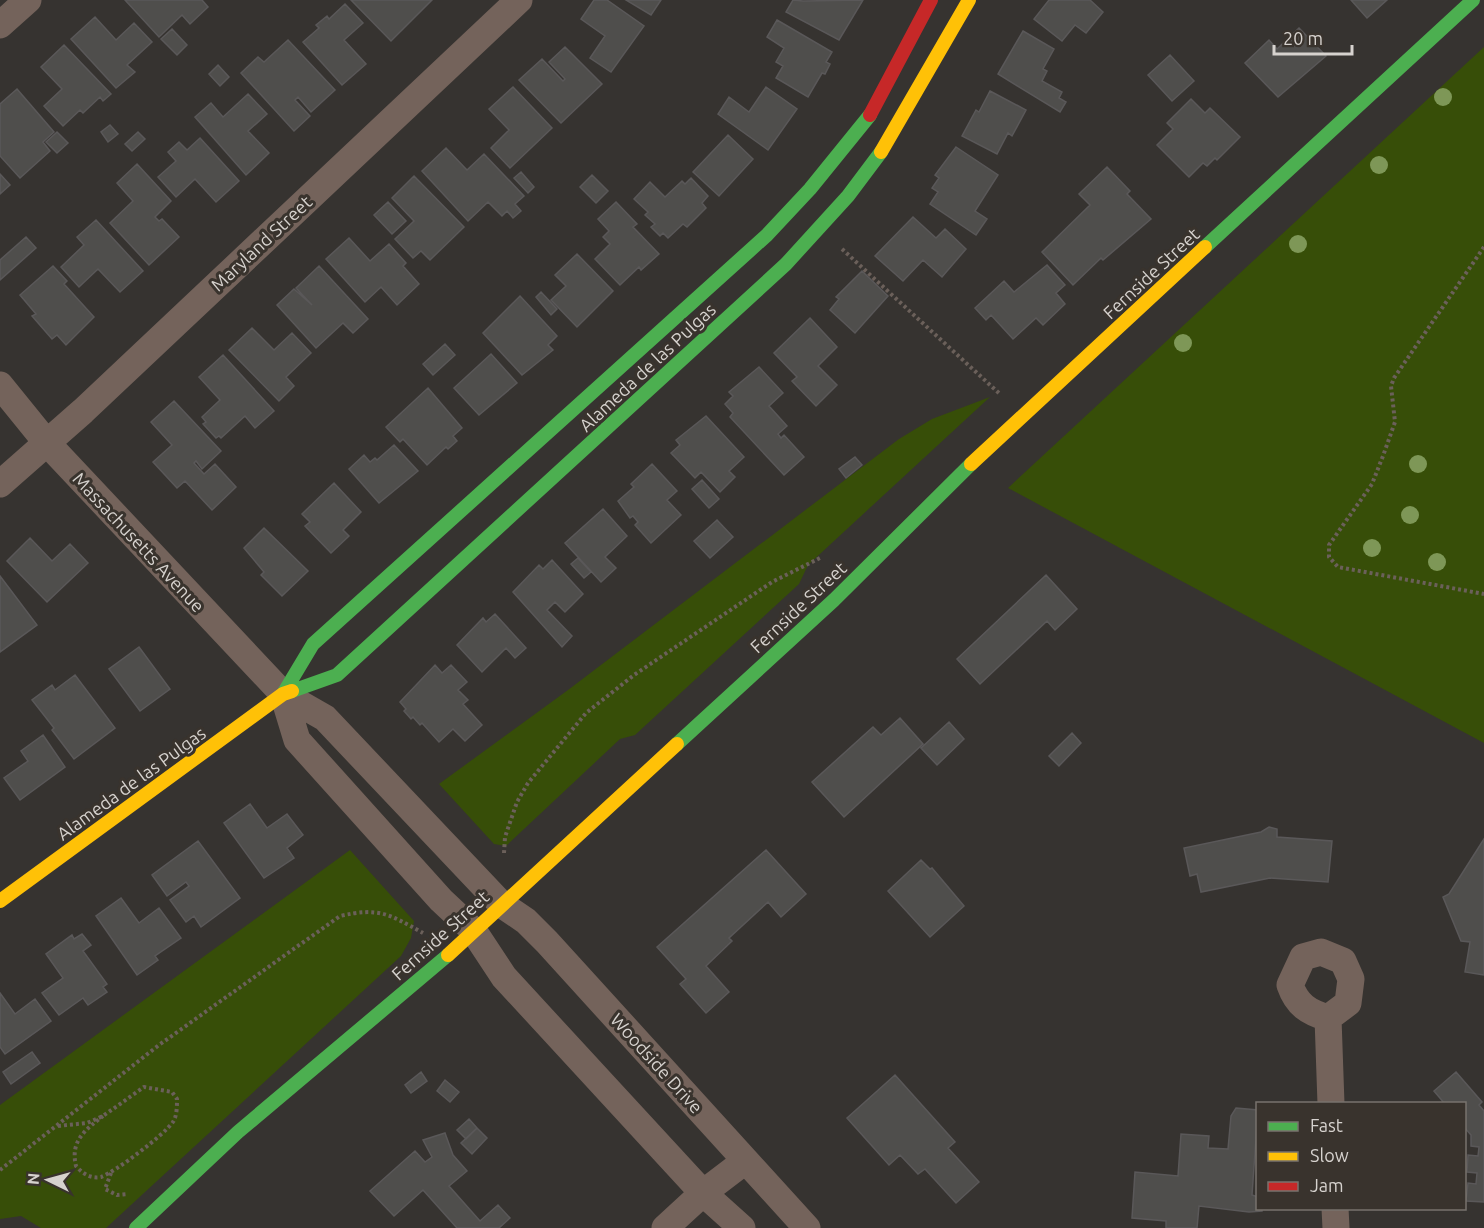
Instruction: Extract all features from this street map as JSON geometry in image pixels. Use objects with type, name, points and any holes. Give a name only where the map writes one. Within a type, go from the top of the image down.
[{"type":"main road","name":"Alameda de las Pulgas","points":[[283,694],[313,644],[767,236],[810,189],[868,119],[931,0]]},
{"type":"main road","name":"Alameda de las Pulgas","points":[[0,901],[283,694],[337,675],[786,264],[848,196],[879,156],[969,0]]},
{"type":"main road","name":"Fernside Street","points":[[136,1228],[238,1132],[473,930],[834,600],[984,451],[1473,0]]},
{"type":"street","points":[[0,25],[28,0]]},
{"type":"street","name":"Maryland Street","points":[[0,484],[47,443],[519,0]]},
{"type":"street","name":"Massachusetts Avenue","points":[[0,385],[47,443],[283,694],[325,718],[501,904]]},
{"type":"street","name":"Massachusetts Avenue","points":[[283,694],[297,740],[441,900],[473,930]]},
{"type":"street","name":"Woodside Drive","points":[[501,904],[526,921],[547,942],[807,1228]]},
{"type":"street","points":[[473,930],[504,977],[703,1193],[742,1228]]},
{"type":"street","points":[[1328,1018],[1331,1102]]},
{"type":"street","points":[[665,1228],[703,1193],[745,1161]]},
{"type":"street","points":[[1335,1210],[1336,1228]]},
{"type":"path","points":[[1484,247],[1394,378],[1391,386],[1395,422],[1383,456],[1372,484],[1329,545],[1329,557],[1338,567],[1484,594]]},
{"type":"path","points":[[842,249],[1001,394]]},
{"type":"path","points":[[504,854],[505,837],[517,802],[528,783],[586,713],[634,675],[772,582],[822,557]]},
{"type":"path","points":[[0,1170],[159,1045],[340,916],[367,910],[392,916],[423,933]]},
{"type":"path","points":[[144,1087],[172,1092],[177,1099],[174,1121],[139,1152],[101,1176],[92,1177],[82,1172],[74,1156],[78,1138],[103,1116],[144,1087]]},
{"type":"path","points":[[57,1126],[87,1123],[103,1116]]},
{"type":"path","points":[[115,1168],[107,1177],[105,1189],[117,1195],[131,1194]]},
{"type":"green space","points":[[1484,47],[1484,743],[1008,488]]},
{"type":"green space","points":[[990,397],[808,565],[799,584],[635,735],[620,739],[506,846],[494,844],[439,784],[568,690],[899,439],[932,419]]},
{"type":"green space","points":[[350,850],[414,921],[411,938],[401,956],[106,1228],[41,1228],[21,1216],[0,1219],[0,1105]]},
{"type":"building","points":[[125,0],[202,0],[208,7],[190,24],[182,15],[159,37]]},
{"type":"building","points":[[351,0],[432,0],[391,41]]},
{"type":"building","points":[[594,0],[607,0],[644,26],[611,72],[590,58],[605,36],[581,19]]},
{"type":"building","points":[[626,0],[661,0],[651,15]]},
{"type":"building","points":[[793,0],[863,0],[839,40],[786,12]]},
{"type":"building","points":[[1049,0],[1090,0],[1103,12],[1086,33],[1075,25],[1062,41],[1034,19]]},
{"type":"building","points":[[1351,0],[1387,0],[1367,18]]},
{"type":"building","points":[[345,4],[363,23],[344,40],[366,64],[342,85],[303,42],[319,28],[316,25],[327,16],[329,19]]},
{"type":"building","points":[[95,17],[116,40],[134,23],[152,42],[127,65],[135,72],[116,88],[71,39]]},
{"type":"building","points":[[777,20],[832,52],[826,62],[830,64],[825,74],[822,73],[808,97],[776,78],[783,66],[776,62],[784,48],[767,37]]},
{"type":"building","points":[[1299,28],[1326,56],[1278,97],[1245,63],[1269,40],[1277,49]]},
{"type":"building","points":[[172,29],[187,45],[177,55],[161,39]]},
{"type":"building","points":[[1023,31],[1054,49],[1043,69],[1047,71],[1042,81],[1062,92],[1059,98],[1066,102],[1060,112],[998,74]]},
{"type":"building","points":[[288,40],[335,90],[311,112],[298,97],[295,100],[310,116],[294,131],[241,73],[258,57],[264,62]]},
{"type":"building","points":[[64,45],[111,94],[103,101],[100,97],[83,113],[80,110],[63,126],[44,106],[62,89],[41,67]]},
{"type":"building","points":[[565,47],[602,84],[561,123],[519,80],[542,59],[563,81],[565,79],[549,62]]},
{"type":"building","points":[[1170,55],[1194,81],[1172,101],[1148,75]]},
{"type":"building","points":[[218,65],[229,77],[220,86],[209,74]]},
{"type":"building","points":[[513,87],[552,128],[510,168],[491,148],[509,130],[489,109]]},
{"type":"building","points":[[766,87],[797,109],[768,150],[718,114],[729,97],[749,112]]},
{"type":"building","points":[[17,89],[54,132],[43,142],[50,151],[20,178],[0,156],[0,104]]},
{"type":"building","points":[[990,91],[1026,110],[1012,136],[1008,133],[997,154],[962,136],[976,110],[979,112]]},
{"type":"building","points":[[248,94],[267,114],[248,131],[269,153],[246,175],[195,117],[211,103],[223,117]]},
{"type":"building","points":[[1191,99],[1205,113],[1210,108],[1240,137],[1217,160],[1215,158],[1207,166],[1203,163],[1189,177],[1157,145],[1173,129],[1167,123]]},
{"type":"building","points":[[110,125],[118,134],[108,142],[101,132]]},
{"type":"building","points":[[57,132],[68,143],[57,153],[46,142]]},
{"type":"building","points":[[138,132],[145,139],[132,151],[125,144]]},
{"type":"building","points":[[728,135],[753,159],[719,196],[693,172]]},
{"type":"building","points":[[200,138],[239,181],[216,202],[195,179],[176,197],[158,177],[176,161],[168,152],[179,142],[187,150]]},
{"type":"building","points":[[956,147],[998,175],[975,211],[987,219],[976,235],[930,204],[938,192],[932,188],[939,178],[935,175]]},
{"type":"building","points":[[446,148],[467,170],[484,154],[524,196],[515,204],[521,211],[513,218],[507,211],[502,216],[488,202],[468,221],[422,171]]},
{"type":"building","points":[[137,164],[171,201],[155,217],[159,221],[162,219],[179,237],[149,265],[110,223],[133,201],[117,183]]},
{"type":"building","points":[[1107,167],[1130,191],[1127,194],[1151,219],[1103,260],[1101,258],[1073,285],[1042,252],[1090,205],[1079,194]]},
{"type":"building","points":[[521,172],[534,187],[528,193],[514,178]]},
{"type":"building","points":[[0,174],[10,185],[0,194]]},
{"type":"building","points":[[592,175],[608,191],[596,203],[580,187]]},
{"type":"building","points":[[414,176],[464,227],[430,260],[421,251],[413,258],[395,239],[414,221],[392,198]]},
{"type":"building","points":[[691,178],[708,196],[702,203],[706,208],[687,227],[683,224],[668,238],[663,233],[660,236],[651,227],[655,224],[645,215],[648,212],[634,199],[650,182],[665,197],[682,181],[685,184]]},
{"type":"building","points":[[388,202],[406,221],[392,234],[374,215]]},
{"type":"building","points":[[616,202],[637,224],[633,227],[659,254],[641,270],[639,267],[620,285],[595,259],[610,244],[603,237],[609,231],[598,219]]},
{"type":"building","points":[[913,217],[936,238],[945,229],[966,249],[942,277],[923,260],[903,281],[875,256]]},
{"type":"building","points":[[96,220],[143,271],[120,292],[98,269],[79,287],[61,267],[84,245],[77,237]]},
{"type":"building","points":[[26,237],[36,248],[0,280],[0,260]]},
{"type":"building","points":[[349,238],[370,261],[389,244],[406,263],[403,266],[419,284],[397,305],[381,287],[365,302],[326,259]]},
{"type":"building","points":[[577,254],[613,291],[577,327],[551,300],[566,286],[555,275]]},
{"type":"building","points":[[1047,265],[1065,285],[1056,293],[1065,304],[1043,325],[1036,318],[1013,339],[991,315],[986,320],[975,308],[1004,281],[1014,292]]},
{"type":"building","points":[[53,266],[67,281],[64,284],[94,317],[66,345],[57,335],[52,339],[32,316],[36,314],[20,295]]},
{"type":"building","points":[[319,266],[368,319],[353,333],[343,323],[316,348],[277,305],[294,289],[312,305],[296,288]]},
{"type":"building","points":[[862,271],[888,296],[855,333],[830,310],[839,299],[836,297]]},
{"type":"building","points":[[541,292],[557,309],[551,315],[536,297]]},
{"type":"building","points":[[520,296],[557,336],[548,345],[553,350],[522,375],[483,333]]},
{"type":"building","points":[[810,318],[837,347],[818,366],[837,385],[816,406],[792,381],[797,377],[774,353]]},
{"type":"building","points":[[252,328],[274,350],[292,333],[311,353],[286,377],[294,386],[279,401],[229,350]]},
{"type":"building","points":[[445,344],[455,355],[433,375],[423,364]]},
{"type":"building","points":[[491,354],[517,383],[479,415],[454,388]]},
{"type":"building","points":[[223,355],[274,411],[255,428],[245,416],[221,438],[219,436],[216,438],[203,424],[206,422],[202,417],[220,400],[199,377]]},
{"type":"building","points":[[759,367],[783,393],[769,406],[787,426],[778,434],[781,438],[784,435],[804,457],[784,475],[730,417],[733,413],[725,404],[733,396],[729,392]]},
{"type":"building","points":[[428,388],[462,428],[453,436],[457,441],[448,449],[446,447],[427,465],[403,439],[400,442],[386,427]]},
{"type":"building","points":[[174,401],[221,451],[202,469],[196,461],[194,463],[204,474],[215,464],[236,487],[212,510],[185,481],[177,488],[153,462],[172,445],[151,422]]},
{"type":"building","points":[[706,416],[744,457],[729,471],[735,477],[720,492],[701,472],[695,478],[671,453],[680,445],[676,440]]},
{"type":"building","points":[[394,445],[418,471],[379,503],[349,469],[364,455],[370,462],[375,458],[377,460]]},
{"type":"building","points":[[855,457],[862,465],[846,478],[839,469]]},
{"type":"building","points":[[652,464],[677,491],[667,500],[681,515],[651,543],[635,525],[638,522],[633,516],[630,518],[618,501],[634,487],[631,484]]},
{"type":"building","points":[[702,480],[719,499],[709,508],[692,489]]},
{"type":"building","points":[[334,483],[361,512],[343,530],[349,536],[331,553],[305,526],[310,522],[302,514]]},
{"type":"building","points":[[603,509],[627,536],[605,557],[616,568],[601,582],[565,543]]},
{"type":"building","points":[[717,520],[733,537],[710,558],[694,541]]},
{"type":"building","points":[[264,528],[308,571],[282,596],[261,575],[264,572],[244,548]]},
{"type":"building","points":[[30,538],[52,561],[70,544],[88,563],[47,602],[7,561]]},
{"type":"building","points":[[578,558],[591,572],[584,578],[571,564]]},
{"type":"building","points":[[552,560],[583,594],[565,612],[555,602],[547,610],[572,636],[562,647],[513,592],[539,565],[543,569]]},
{"type":"building","points":[[1046,575],[1077,609],[1055,630],[1047,621],[980,684],[957,659]]},
{"type":"building","points":[[0,576],[37,625],[0,652]]},
{"type":"building","points":[[495,614],[526,648],[515,658],[506,648],[482,672],[457,645],[483,618],[486,622]]},
{"type":"building","points":[[139,647],[170,689],[140,711],[109,669]]},
{"type":"building","points":[[435,665],[442,673],[451,665],[467,682],[458,690],[468,700],[463,704],[482,725],[465,741],[453,729],[439,742],[422,723],[420,725],[413,717],[411,719],[400,702]]},
{"type":"building","points":[[75,675],[115,728],[74,759],[32,700],[52,685],[55,690]]},
{"type":"building","points":[[900,718],[923,744],[844,817],[812,782],[873,727],[881,735]]},
{"type":"building","points":[[949,722],[964,739],[937,765],[921,748]]},
{"type":"building","points":[[1072,733],[1081,743],[1059,766],[1049,756]]},
{"type":"building","points":[[43,735],[65,767],[20,800],[4,778],[28,761],[21,751]]},
{"type":"building","points":[[250,804],[267,828],[287,814],[303,835],[287,848],[294,858],[264,878],[224,823]]},
{"type":"building","points":[[1269,827],[1277,829],[1277,837],[1332,841],[1328,882],[1270,878],[1201,892],[1197,874],[1190,876],[1184,848],[1261,832]]},
{"type":"building","points":[[1484,839],[1484,975],[1465,972],[1470,942],[1461,941],[1443,897],[1449,894]]},
{"type":"building","points":[[198,841],[240,898],[201,927],[194,916],[186,922],[170,900],[189,886],[186,882],[167,896],[152,875]]},
{"type":"building","points":[[766,850],[806,894],[781,917],[768,902],[729,938],[732,941],[706,966],[729,992],[706,1013],[680,984],[686,979],[657,947]]},
{"type":"building","points":[[921,860],[930,869],[932,868],[964,906],[930,937],[888,891]]},
{"type":"building","points":[[121,898],[139,923],[159,908],[181,938],[155,956],[158,960],[137,975],[96,916]]},
{"type":"building","points":[[82,934],[91,945],[83,951],[107,984],[103,987],[107,992],[88,1005],[83,998],[59,1015],[42,993],[63,978],[46,954],[72,935],[74,939]]},
{"type":"building","points":[[0,993],[15,1014],[35,999],[51,1021],[5,1054],[0,1047]]},
{"type":"building","points":[[32,1052],[40,1063],[11,1084],[3,1072]]},
{"type":"building","points":[[421,1072],[427,1081],[411,1093],[405,1085]]},
{"type":"building","points":[[1456,1072],[1482,1102],[1479,1105],[1484,1111],[1484,1202],[1466,1201],[1468,1183],[1476,1184],[1477,1173],[1467,1172],[1468,1155],[1478,1156],[1479,1147],[1471,1146],[1471,1135],[1466,1129],[1466,1102],[1443,1102],[1434,1091]]},
{"type":"building","points":[[895,1075],[955,1142],[948,1148],[979,1182],[956,1203],[925,1169],[918,1174],[900,1155],[889,1165],[847,1118]]},
{"type":"building","points":[[445,1080],[459,1092],[450,1102],[437,1091]]},
{"type":"building","points":[[1236,1108],[1256,1110],[1252,1195],[1256,1196],[1256,1210],[1262,1211],[1249,1212],[1199,1206],[1197,1228],[1166,1228],[1166,1221],[1132,1218],[1135,1172],[1178,1176],[1181,1134],[1209,1136],[1208,1148],[1228,1149],[1231,1116]]},
{"type":"building","points":[[469,1119],[477,1128],[466,1139],[457,1130]]},
{"type":"building","points":[[477,1128],[487,1138],[472,1154],[461,1143]]},
{"type":"building","points":[[445,1133],[453,1155],[467,1171],[449,1186],[480,1221],[498,1205],[510,1218],[499,1228],[457,1228],[423,1190],[394,1216],[370,1191],[415,1151],[425,1162],[432,1157],[423,1140]]},
{"type":"traffic: fast","points":[[1205,247],[1473,0]]},
{"type":"traffic: fast","points":[[283,694],[313,644],[767,235],[810,189],[870,115]]},
{"type":"traffic: fast","points":[[292,691],[337,675],[786,264],[848,196],[881,152]]},
{"type":"traffic: fast","points":[[677,744],[834,600],[971,464]]},
{"type":"traffic: fast","points":[[136,1228],[238,1132],[448,955]]},
{"type":"traffic: slow","points":[[881,152],[969,0]]},
{"type":"traffic: slow","points":[[971,464],[1205,247]]},
{"type":"traffic: slow","points":[[0,901],[283,694],[292,691]]},
{"type":"traffic: slow","points":[[448,955],[677,744]]},
{"type":"traffic: jam","points":[[870,115],[931,0]]}]
